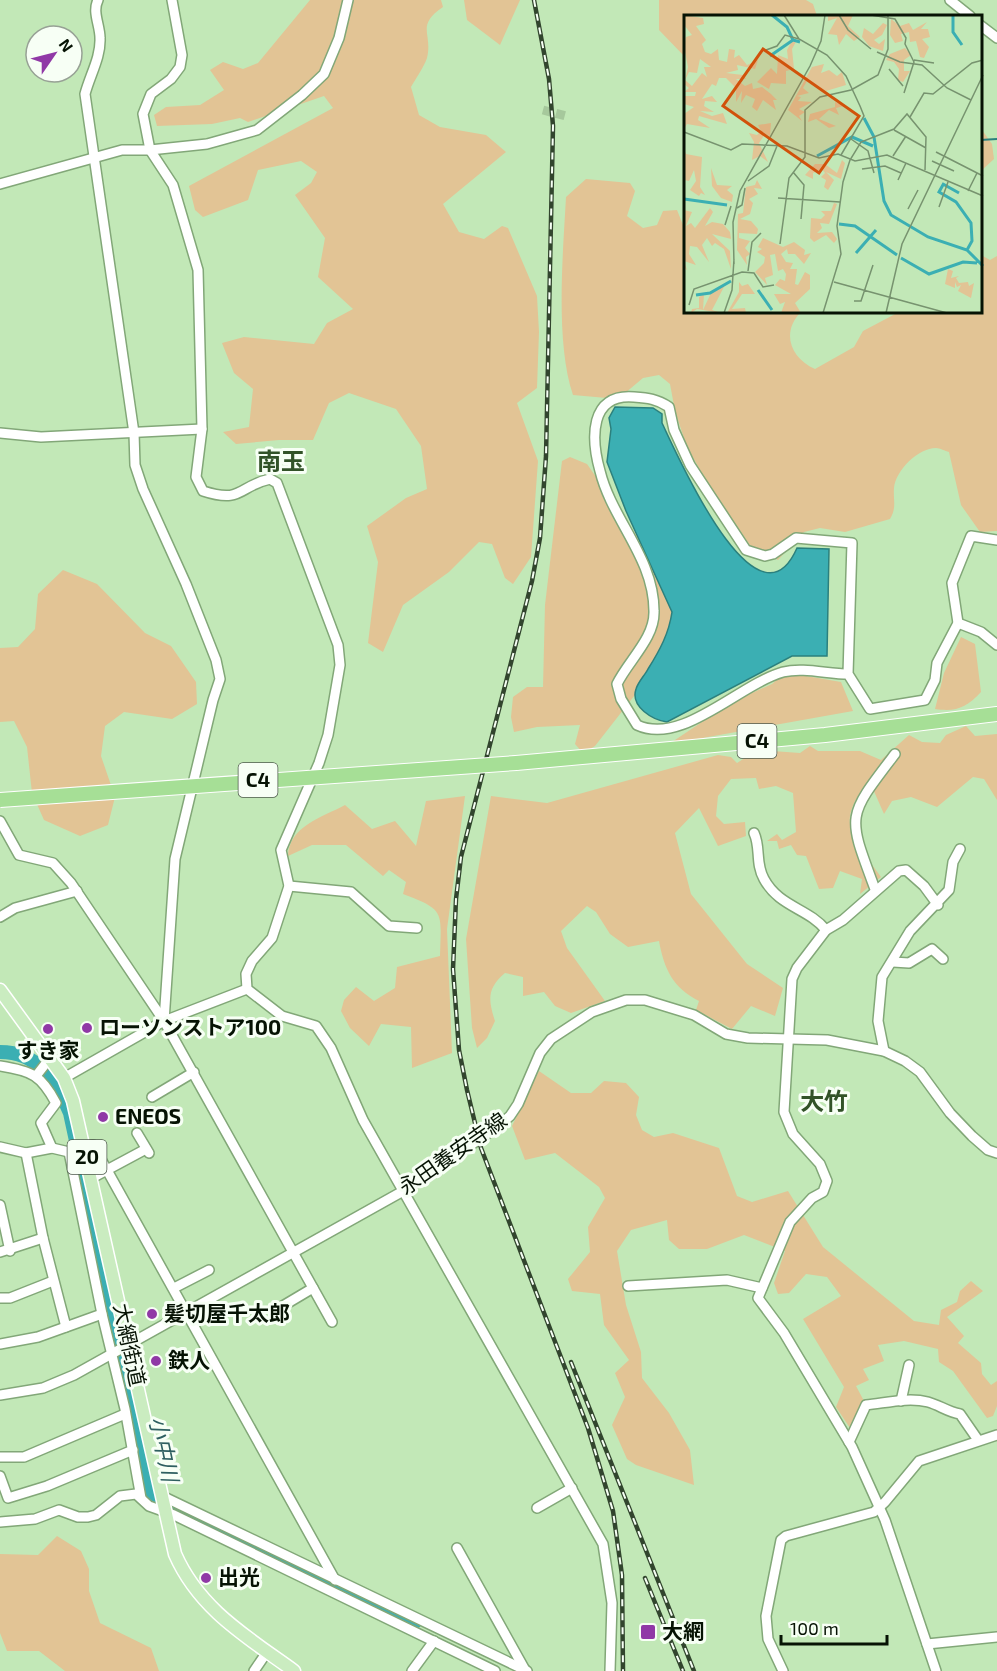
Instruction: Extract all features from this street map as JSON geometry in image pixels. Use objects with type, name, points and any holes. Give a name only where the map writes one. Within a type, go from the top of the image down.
[{"type":"highway","name":"C4","points":[[0,800],[516,763],[825,735],[997,714]]},
{"type":"main road","name":"大網街道","points":[[0,990],[64,1078],[78,1115],[175,1554],[192,1587],[218,1615],[294,1671]]},
{"type":"street","points":[[98,0],[95,5],[100,37],[99,55],[85,94],[134,433],[135,465],[143,489],[186,584],[220,679],[175,859],[164,1021]]},
{"type":"street","points":[[172,0],[182,55],[180,67],[171,79],[151,94],[145,103],[143,114],[150,150],[173,185],[198,270],[202,429],[196,477],[203,490],[219,496],[234,495],[270,479],[277,483],[338,645],[340,665],[328,735],[319,763],[281,850],[289,886],[272,938],[252,961],[246,974],[247,989],[282,1016],[316,1026],[331,1048],[363,1120],[405,1190],[572,1488],[606,1554],[612,1603],[610,1671]]},
{"type":"street","points":[[0,184],[42,174],[94,156],[123,150],[150,150],[207,144],[257,130],[324,74],[339,38],[348,0]]},
{"type":"street","points":[[950,0],[969,15]]},
{"type":"street","points":[[982,26],[997,38]]},
{"type":"street","points":[[848,674],[787,671],[738,692],[682,726],[657,730],[637,724],[621,699],[617,684],[648,635],[654,612],[644,564],[600,471],[595,428],[606,403],[614,397],[624,396],[657,399],[669,407],[674,430],[690,465],[746,550],[765,556],[773,554],[796,538],[852,543],[848,674],[870,709],[925,700],[935,680],[937,663],[958,623],[952,583],[971,536],[997,540]]},
{"type":"street","points":[[0,433],[41,436],[202,429]]},
{"type":"street","points":[[958,623],[981,632],[997,645]]},
{"type":"street","points":[[875,889],[861,850],[854,818],[865,793],[894,754]]},
{"type":"street","points":[[0,821],[19,855],[52,863],[77,891],[164,1021],[332,1322]]},
{"type":"street","points":[[754,833],[759,843],[757,861],[764,879],[775,895],[819,921],[826,930]]},
{"type":"street","points":[[884,1051],[878,1021],[879,984],[910,932],[938,905],[949,890],[953,862],[960,849]]},
{"type":"street","points":[[936,1671],[880,1508],[849,1442],[783,1333],[758,1298],[790,1222],[812,1198],[823,1192],[827,1181],[820,1164],[786,1122],[784,1112],[792,979],[797,968],[826,930],[843,920],[890,876],[906,870],[924,886],[938,905]]},
{"type":"street","points":[[289,886],[351,892],[389,926],[417,928]]},
{"type":"street","points":[[0,917],[15,908],[77,891]]},
{"type":"street","points":[[893,962],[909,963],[932,948],[943,959]]},
{"type":"street","points":[[64,1078],[164,1021],[247,989]]},
{"type":"street","name":"永田養安寺線","points":[[0,1395],[56,1383],[405,1190],[510,1116],[518,1104],[540,1053],[551,1040],[592,1012],[626,1000],[645,1000],[694,1015],[726,1034],[748,1038],[827,1040],[884,1051],[905,1061],[920,1072],[964,1128],[988,1150],[997,1153]]},
{"type":"street","points":[[36,1076],[50,1058]]},
{"type":"street","points":[[0,1066],[36,1076],[45,1083],[56,1103],[41,1123],[52,1148]]},
{"type":"street","points":[[152,1097],[194,1072]]},
{"type":"street","points":[[92,1178],[147,1151],[137,1133]]},
{"type":"street","points":[[0,1147],[26,1153],[52,1148],[69,1152],[93,1145],[335,1580]]},
{"type":"street","points":[[69,1152],[133,1450],[141,1498]]},
{"type":"street","points":[[26,1153],[42,1238],[66,1327]]},
{"type":"street","points":[[0,1206],[5,1252],[42,1238]]},
{"type":"street","points":[[174,1288],[209,1270]]},
{"type":"street","points":[[628,1286],[727,1280],[762,1288]]},
{"type":"street","points":[[0,1298],[10,1298],[53,1281]]},
{"type":"street","points":[[276,1310],[313,1288]]},
{"type":"street","points":[[0,1344],[38,1337],[102,1314]]},
{"type":"street","points":[[901,1401],[909,1365]]},
{"type":"street","points":[[849,1442],[857,1430],[863,1407],[901,1401],[930,1402],[948,1412],[960,1414],[978,1440]]},
{"type":"street","points":[[0,1457],[24,1457],[125,1414]]},
{"type":"street","points":[[783,1671],[768,1639],[766,1616],[781,1540],[786,1536],[880,1508],[919,1461],[997,1435]]},
{"type":"street","points":[[0,1476],[8,1498],[47,1486],[133,1450]]},
{"type":"street","points":[[537,1508],[572,1488]]},
{"type":"street","points":[[0,1522],[35,1519],[59,1510],[78,1517],[88,1517],[96,1515],[126,1494],[136,1494],[149,1506],[165,1511],[495,1671]]},
{"type":"street","points":[[162,1496],[526,1671]]},
{"type":"street","points":[[457,1548],[526,1671]]},
{"type":"street","points":[[927,1644],[997,1637]]},
{"type":"street","points":[[412,1671],[434,1641]]},
{"type":"street","points":[[254,1671],[267,1652]]},
{"type":"shaded area","points":[[310,0],[441,0],[443,7],[427,25],[427,58],[411,87],[419,115],[440,127],[486,135],[506,152],[443,204],[459,232],[484,239],[502,226],[508,228],[537,296],[539,332],[537,388],[517,403],[538,461],[531,557],[513,584],[505,578],[492,544],[479,542],[449,572],[403,605],[383,652],[368,643],[378,562],[367,526],[406,498],[427,489],[421,446],[396,409],[349,393],[329,403],[313,440],[236,444],[223,432],[249,427],[253,389],[234,373],[222,343],[244,337],[314,344],[327,323],[353,309],[318,277],[325,238],[295,195],[311,183],[317,172],[301,161],[258,170],[248,200],[203,217],[195,210],[189,186],[333,108],[324,96],[248,122],[240,118],[212,124],[157,126],[154,115],[166,107],[200,105],[224,90],[210,70],[223,62],[243,69],[258,63]]},
{"type":"shaded area","points":[[464,0],[520,0],[500,45],[467,20]]},
{"type":"shaded area","points":[[659,0],[806,0],[813,4],[817,15],[684,15],[684,56],[659,30]]},
{"type":"shaded area","points":[[982,130],[992,144],[994,159],[982,170]]},
{"type":"shaded area","points":[[586,179],[630,183],[635,191],[627,216],[643,228],[657,225],[663,211],[677,210],[684,228],[684,314],[800,314],[791,328],[791,344],[799,358],[815,369],[854,347],[863,331],[895,314],[982,314],[982,256],[990,260],[997,256],[997,531],[980,532],[961,505],[949,452],[936,448],[915,456],[903,467],[894,488],[894,507],[890,519],[845,532],[820,528],[804,532],[778,560],[751,547],[704,477],[687,447],[675,411],[670,384],[659,375],[643,378],[618,399],[573,395],[567,374],[562,324],[566,197]]},
{"type":"shaded area","points":[[570,457],[587,464],[656,563],[672,612],[669,629],[645,682],[595,746],[583,753],[575,744],[580,725],[537,727],[514,732],[511,717],[513,697],[527,687],[543,687],[545,605],[562,461]]},
{"type":"shaded area","points":[[63,570],[97,584],[145,633],[171,646],[196,682],[197,704],[172,719],[124,712],[105,726],[101,756],[115,797],[108,825],[80,836],[44,820],[32,793],[27,747],[14,721],[0,722],[0,648],[18,647],[35,629],[38,594]]},
{"type":"shaded area","points":[[961,637],[975,644],[981,692],[960,708],[935,709],[944,673]]},
{"type":"shaded area","points":[[789,669],[806,676],[841,682],[853,711],[669,744],[732,702],[772,684]]},
{"type":"shaded area","points":[[966,726],[975,736],[997,734],[997,800],[984,779],[973,777],[937,807],[911,797],[892,801],[884,814],[873,789],[864,788],[850,813],[850,824],[858,845],[881,877],[860,894],[862,879],[840,871],[833,888],[819,889],[806,856],[797,855],[791,845],[779,849],[777,841],[767,841],[777,834],[782,840],[796,832],[793,793],[776,786],[759,789],[756,778],[731,779],[718,796],[716,816],[724,824],[745,822],[746,836],[718,846],[699,808],[675,833],[691,894],[747,964],[783,988],[775,1016],[751,1006],[732,1029],[696,1010],[699,1001],[682,990],[671,977],[659,941],[628,947],[610,934],[596,912],[587,906],[561,931],[567,948],[605,1001],[571,1013],[555,1006],[544,992],[523,996],[523,977],[505,973],[492,989],[490,1001],[495,1021],[487,1038],[477,1048],[472,1028],[466,939],[491,796],[547,803],[718,755],[731,757],[737,763],[757,750],[800,753],[810,746],[818,751],[860,751],[881,760],[909,735],[922,742],[940,743],[946,735]]},
{"type":"shaded area","points":[[465,796],[447,929],[452,1053],[412,1068],[411,1027],[381,1024],[369,1046],[350,1028],[341,1011],[344,1000],[356,987],[374,1001],[395,988],[397,967],[440,956],[441,930],[438,915],[427,904],[403,894],[406,882],[389,870],[383,876],[346,845],[312,845],[288,856],[294,837],[301,830],[318,818],[345,805],[372,829],[395,821],[416,846],[426,801]]},
{"type":"shaded area","points":[[539,1071],[571,1093],[591,1093],[604,1081],[626,1083],[639,1097],[636,1115],[642,1130],[654,1137],[673,1133],[719,1148],[737,1196],[752,1202],[788,1191],[823,1247],[914,1321],[939,1325],[941,1310],[957,1302],[960,1291],[971,1281],[983,1291],[947,1317],[964,1336],[958,1343],[981,1363],[982,1374],[991,1385],[997,1381],[997,1406],[993,1416],[987,1418],[953,1371],[939,1362],[938,1349],[904,1341],[878,1345],[884,1361],[863,1369],[869,1380],[856,1386],[864,1401],[852,1431],[836,1407],[844,1387],[803,1319],[841,1296],[827,1277],[806,1274],[789,1293],[778,1294],[774,1283],[785,1251],[744,1235],[707,1249],[679,1249],[669,1240],[667,1220],[631,1230],[617,1251],[626,1305],[641,1352],[642,1378],[669,1413],[690,1450],[694,1485],[636,1465],[627,1459],[612,1425],[625,1397],[615,1373],[629,1360],[604,1325],[600,1294],[572,1291],[568,1279],[590,1252],[588,1227],[605,1198],[599,1187],[555,1153],[525,1160],[512,1126]]},
{"type":"shaded area","points":[[57,1536],[81,1551],[89,1569],[89,1591],[100,1623],[151,1648],[159,1671],[65,1671],[39,1651],[7,1651],[0,1633],[0,1554],[38,1555]]},
{"type":"water","points":[[615,407],[653,408],[662,414],[662,423],[700,499],[740,556],[761,571],[780,570],[797,548],[829,549],[827,656],[792,656],[667,722],[655,719],[639,707],[635,696],[636,689],[663,641],[672,612],[626,511],[607,462],[611,429],[609,418]]},
{"type":"waterway","points":[[982,140],[997,139]]},
{"type":"waterway","name":"小中川","points":[[0,1052],[14,1053],[36,1063],[59,1090],[70,1113],[153,1497],[415,1622]]},
{"type":"tunnel","points":[[543,110],[566,116]]},
{"type":"railway","points":[[534,0],[549,79],[553,126],[546,456],[540,538],[532,581],[461,857],[456,899],[453,969],[459,1050],[481,1148],[588,1428],[613,1511],[622,1575],[623,1671]]},
{"type":"railway","points":[[571,1362],[694,1671]]},
{"type":"railway","points":[[645,1578],[683,1671]]},
{"type":"place","name":"ローソンストア100","points":[[87,1028]]},
{"type":"place","name":"すき家","points":[[48,1029]]},
{"type":"place","name":"ENEOS","points":[[103,1117]]},
{"type":"place","name":"髪切屋千太郎","points":[[152,1314]]},
{"type":"place","name":"鉄人","points":[[156,1361]]},
{"type":"place","name":"出光","points":[[206,1578]]},
{"type":"place","name":"大網","points":[[648,1632]]},
{"type":"district","name":"南玉","points":[[281,462]]},
{"type":"district","name":"大竹","points":[[824,1102]]}]
